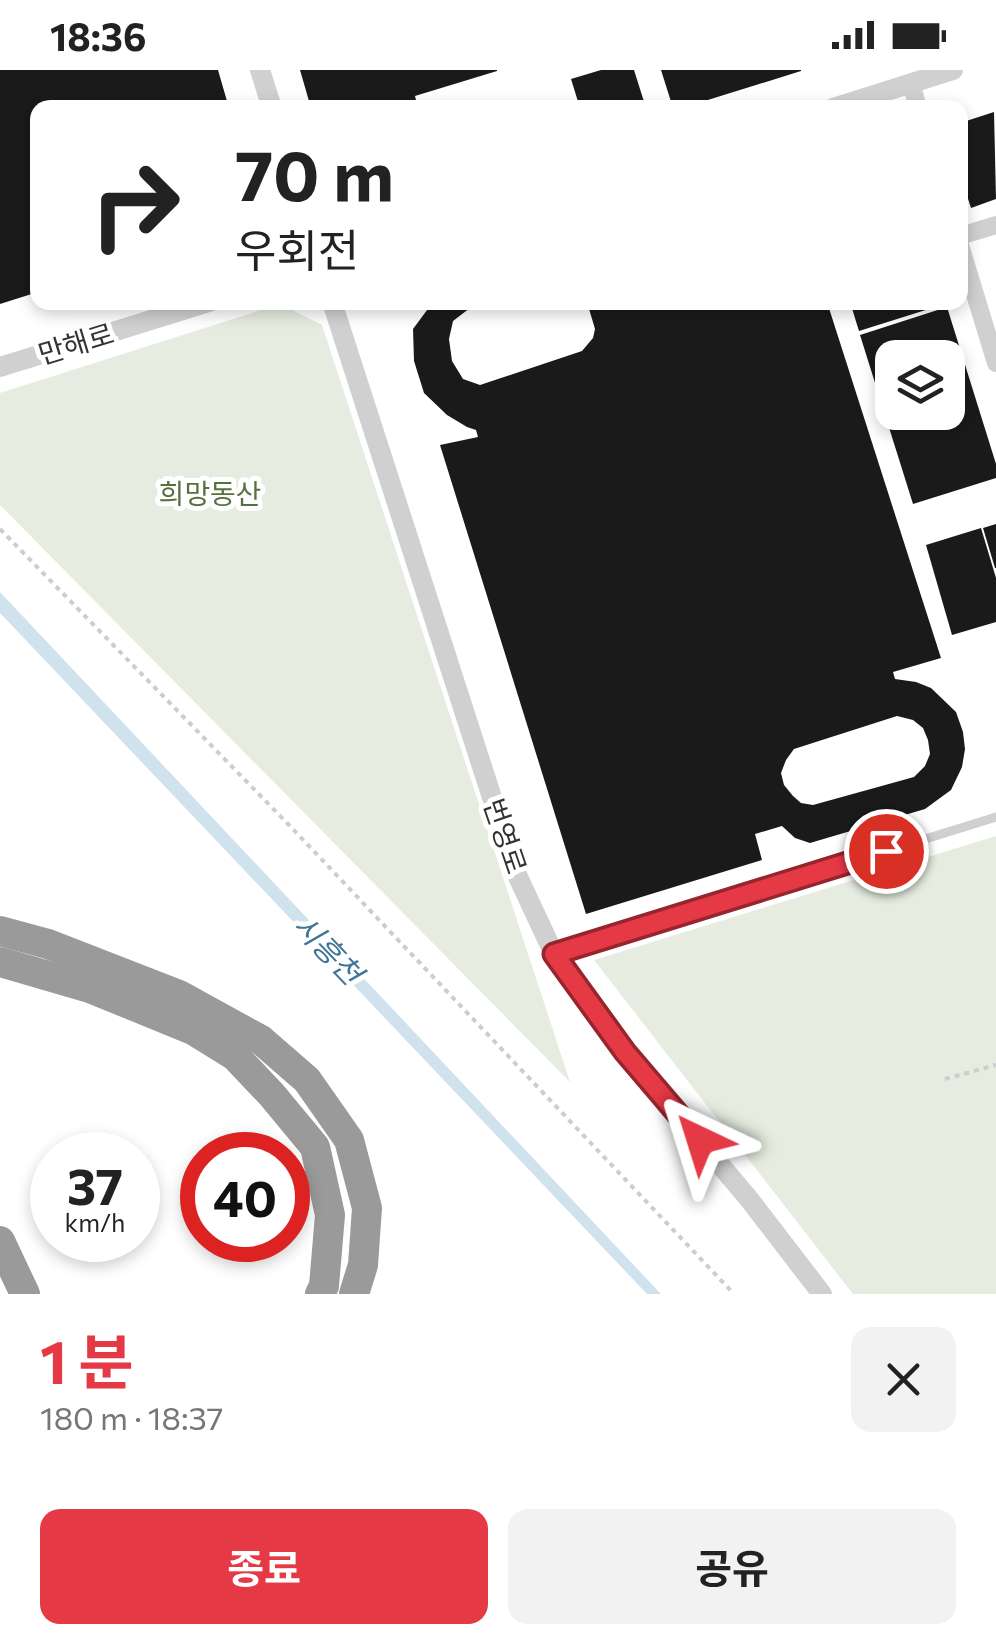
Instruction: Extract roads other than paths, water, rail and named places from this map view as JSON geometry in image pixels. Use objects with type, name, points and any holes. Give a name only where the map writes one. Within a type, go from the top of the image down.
[{"type":"highway","points":[[0,930],[48,944],[179,995],[261,1040],[307,1080],[349,1140],[367,1208],[362,1265],[354,1294]]},
{"type":"highway","points":[[0,962],[90,988],[194,1030],[234,1056],[272,1095],[315,1147],[330,1215],[320,1294]]},
{"type":"highway","points":[[0,1241],[26,1294]]},
{"type":"street","points":[[260,70],[269,100]]},
{"type":"street","points":[[859,100],[954,70]]},
{"type":"street","points":[[911,83],[916,100]]},
{"type":"street","points":[[968,234],[996,225]]},
{"type":"street","points":[[968,271],[996,363]]},
{"type":"street","name":"만해로","points":[[0,367],[183,310]]},
{"type":"street","name":"번영로","points":[[335,310],[516,875],[554,954],[625,1052],[749,1198],[822,1294]]},
{"type":"lane","points":[[554,954],[996,816]]},
{"type":"water","name":"시흥천","points":[[0,592],[661,1294],[647,1294],[0,613]]},
{"type":"park label","name":"희망동산","points":[[210,494]]}]
